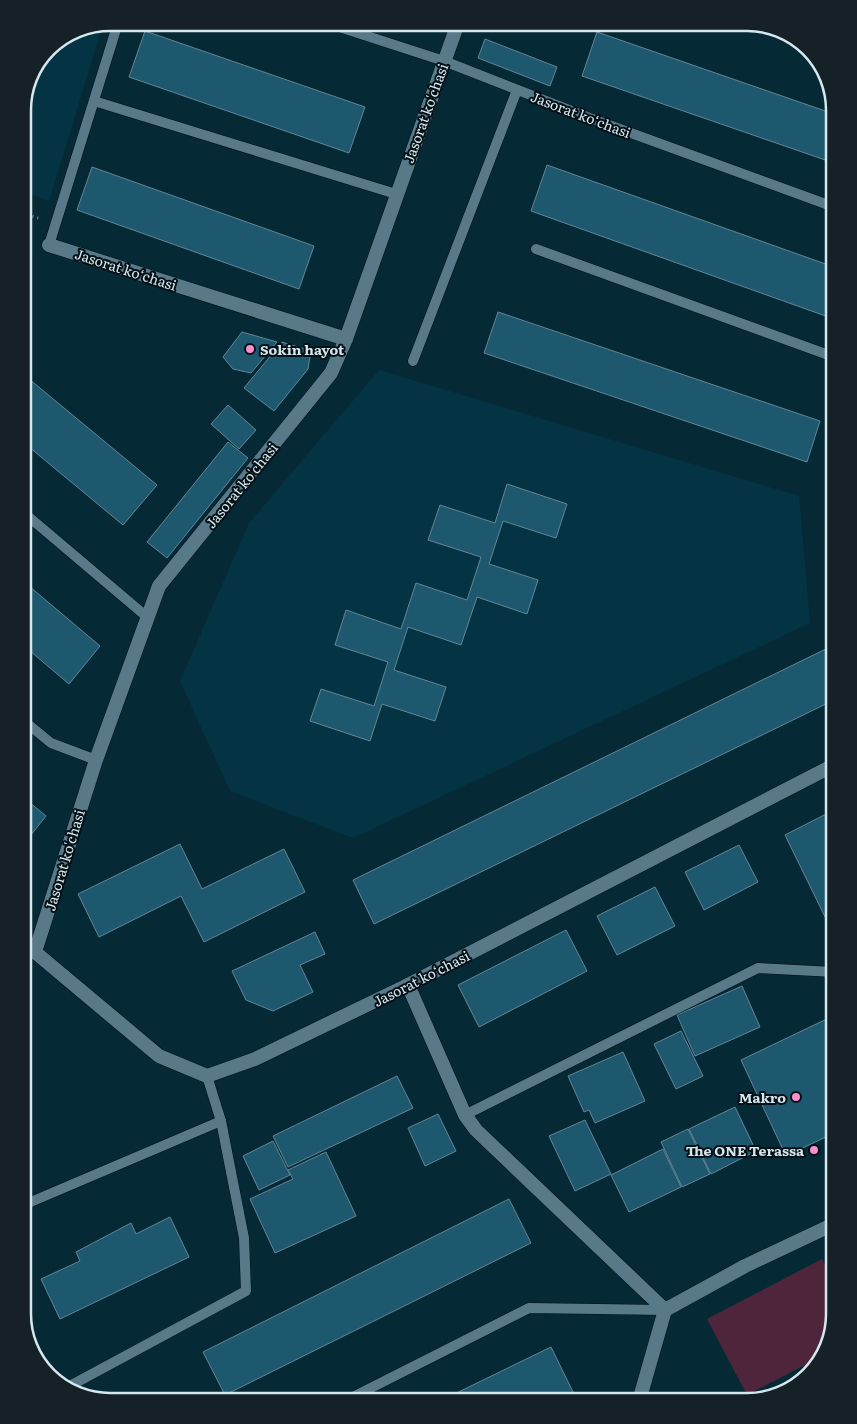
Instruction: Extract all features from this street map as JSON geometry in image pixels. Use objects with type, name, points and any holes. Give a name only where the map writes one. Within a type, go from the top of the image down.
[{"type":"street","name":"Jasorat ko'chasi","points":[[36,952],[96,760],[158,586],[331,373],[346,340],[455,31]]},
{"type":"street","name":"Jasorat ko‘chasi","points":[[49,245],[346,340]]},
{"type":"street","name":"Jasorat ko‘chasi","points":[[207,1076],[255,1059],[408,985],[826,769]]},
{"type":"street","points":[[31,948],[159,1056],[207,1076]]},
{"type":"street","points":[[408,985],[465,1115],[476,1130],[665,1310]]},
{"type":"street","points":[[642,1393],[665,1310],[745,1266],[826,1228]]},
{"type":"lane","name":"Jasorat ko‘chasi","points":[[49,245],[115,31]]},
{"type":"lane","name":"Jasorat ko‘chasi","points":[[352,31],[444,61],[587,117],[826,203]]},
{"type":"lane","points":[[413,361],[517,90]]},
{"type":"lane","points":[[94,101],[396,194]]},
{"type":"lane","points":[[536,249],[826,353]]},
{"type":"lane","points":[[31,519],[147,617]]},
{"type":"lane","points":[[31,727],[51,743],[96,760]]},
{"type":"lane","points":[[465,1115],[758,968],[826,972]]},
{"type":"lane","points":[[74,1384],[246,1291],[244,1238],[220,1121],[207,1076]]},
{"type":"lane","points":[[31,1202],[220,1121]]},
{"type":"lane","points":[[361,1393],[529,1308],[665,1310]]},
{"type":"shaded area","points":[[101,32],[49,201],[31,194],[31,106],[34,90],[39,76],[58,51],[85,35]]},
{"type":"shaded area","points":[[379,370],[799,496],[810,623],[353,838],[230,791],[180,681],[249,523]]},
{"type":"shaded area","points":[[822,1259],[826,1267],[825,1324],[820,1344],[815,1353],[808,1363],[752,1392],[746,1393],[707,1319]]},
{"type":"building","points":[[145,31],[365,107],[349,153],[129,77]]},
{"type":"building","points":[[597,32],[826,111],[826,160],[582,76]]},
{"type":"building","points":[[485,39],[557,67],[550,86],[478,58]]},
{"type":"building","points":[[547,165],[826,264],[826,316],[531,211]]},
{"type":"building","points":[[92,167],[314,246],[299,289],[77,210]]},
{"type":"building","points":[[498,312],[820,421],[807,462],[484,353]]},
{"type":"building","name":"Sokin hayot","points":[[242,332],[277,342],[251,373],[233,369],[223,357]]},
{"type":"building","points":[[282,342],[311,351],[308,369],[274,411],[244,388]]},
{"type":"building","points":[[31,381],[157,485],[123,525],[31,449]]},
{"type":"building","points":[[228,405],[256,430],[239,449],[211,424]]},
{"type":"building","points":[[228,442],[248,458],[167,558],[147,542]]},
{"type":"building","points":[[507,484],[567,504],[556,538],[503,521],[489,564],[538,580],[527,614],[477,597],[461,645],[408,627],[394,670],[446,687],[435,721],[382,704],[370,741],[310,721],[321,689],[374,706],[388,662],[335,645],[346,610],[401,629],[416,583],[467,600],[481,557],[428,540],[440,505],[495,523]]},
{"type":"building","points":[[31,588],[100,646],[69,684],[31,652]]},
{"type":"building","points":[[826,649],[826,704],[374,924],[353,880]]},
{"type":"building","points":[[31,804],[46,816],[31,835]]},
{"type":"building","points":[[826,814],[826,919],[785,835]]},
{"type":"building","points":[[180,844],[202,889],[284,849],[305,892],[204,942],[181,896],[99,937],[78,894]]},
{"type":"building","points":[[739,845],[758,882],[704,910],[685,872]]},
{"type":"building","points":[[655,887],[675,926],[617,955],[597,916]]},
{"type":"building","points":[[566,930],[587,971],[479,1027],[458,985]]},
{"type":"building","points":[[315,932],[325,954],[300,965],[313,992],[273,1011],[246,1000],[232,971]]},
{"type":"building","points":[[742,986],[760,1027],[695,1056],[677,1015]]},
{"type":"building","name":"Makro","points":[[826,1019],[826,1137],[786,1156],[741,1060]]},
{"type":"building","points":[[681,1031],[703,1076],[676,1089],[654,1044]]},
{"type":"building","points":[[623,1052],[645,1101],[595,1123],[589,1110],[584,1112],[568,1076]]},
{"type":"building","points":[[397,1076],[413,1108],[288,1167],[273,1136]]},
{"type":"building","points":[[735,1107],[756,1151],[711,1174],[689,1129]]},
{"type":"building","points":[[438,1114],[456,1151],[425,1166],[408,1128]]},
{"type":"building","points":[[585,1120],[611,1174],[575,1191],[549,1136]]},
{"type":"building","points":[[688,1129],[710,1174],[682,1187],[661,1142]]},
{"type":"building","points":[[273,1141],[290,1175],[259,1190],[243,1156]]},
{"type":"building","points":[[663,1149],[681,1187],[629,1212],[611,1175]]},
{"type":"building","points":[[326,1152],[356,1216],[275,1253],[250,1199],[293,1179],[288,1170]]},
{"type":"building","points":[[509,1199],[531,1243],[229,1393],[224,1393],[203,1352]]},
{"type":"building","points":[[170,1217],[189,1257],[60,1319],[41,1279],[80,1261],[76,1252],[131,1223],[136,1234]]},
{"type":"building","points":[[551,1347],[574,1393],[456,1393]]},
{"type":"place","name":"Sokin hayot","points":[[250,349]]},
{"type":"place","name":"Makro","points":[[796,1097]]},
{"type":"place","name":"The ONE Terassa","points":[[814,1150]]}]
